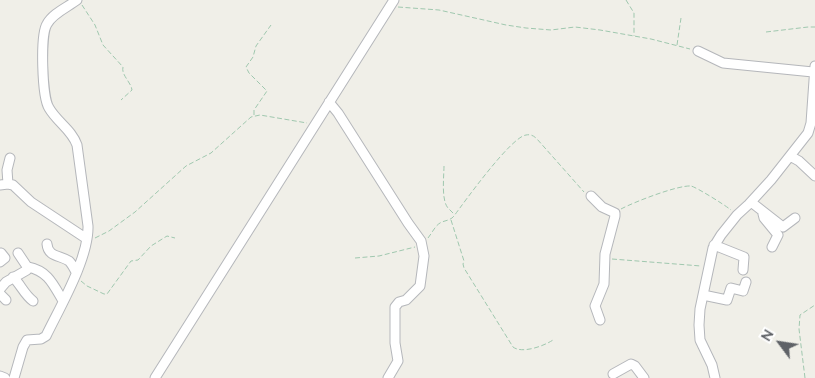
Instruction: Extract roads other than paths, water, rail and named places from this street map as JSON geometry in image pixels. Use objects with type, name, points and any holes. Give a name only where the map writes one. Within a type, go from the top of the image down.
[{"type":"street","points":[[14,378],[25,342],[30,338],[41,339],[46,336],[75,274],[87,239],[88,226],[77,145],[72,136],[50,111],[45,101],[44,90],[43,51],[45,28],[51,19],[78,0]]},
{"type":"street","points":[[155,378],[392,3]]},
{"type":"street","points":[[698,51],[723,63],[814,69],[811,123],[808,133],[751,202],[737,215],[714,245],[703,295],[699,325],[700,340],[712,365],[715,378]]},
{"type":"street","points":[[329,102],[421,241],[424,256],[420,286],[406,300],[399,302],[395,307],[395,343],[398,361],[388,378]]},
{"type":"street","points":[[790,156],[799,161],[815,176]]},
{"type":"street","points":[[10,158],[4,184],[13,185],[31,202],[87,239]]},
{"type":"street","points":[[591,196],[602,207],[615,213],[616,216],[605,258],[604,284],[595,306],[600,320]]},
{"type":"street","points":[[751,202],[783,227],[795,218]]},
{"type":"street","points":[[763,211],[764,218],[778,235],[772,247]]},
{"type":"street","points":[[714,245],[744,257],[743,270]]},
{"type":"street","points":[[45,248],[54,255],[68,261],[75,274]]},
{"type":"street","points":[[18,253],[28,267],[39,269],[46,275],[63,301]]},
{"type":"street","points":[[0,289],[3,284],[13,277],[25,272],[28,267]]},
{"type":"street","points":[[13,277],[21,285],[24,294],[33,301]]},
{"type":"street","points":[[703,295],[726,300],[731,288],[743,291],[746,282]]},
{"type":"street","points":[[614,374],[631,364],[638,369],[644,378]]},
{"type":"street","points":[[0,376],[5,378]]}]
